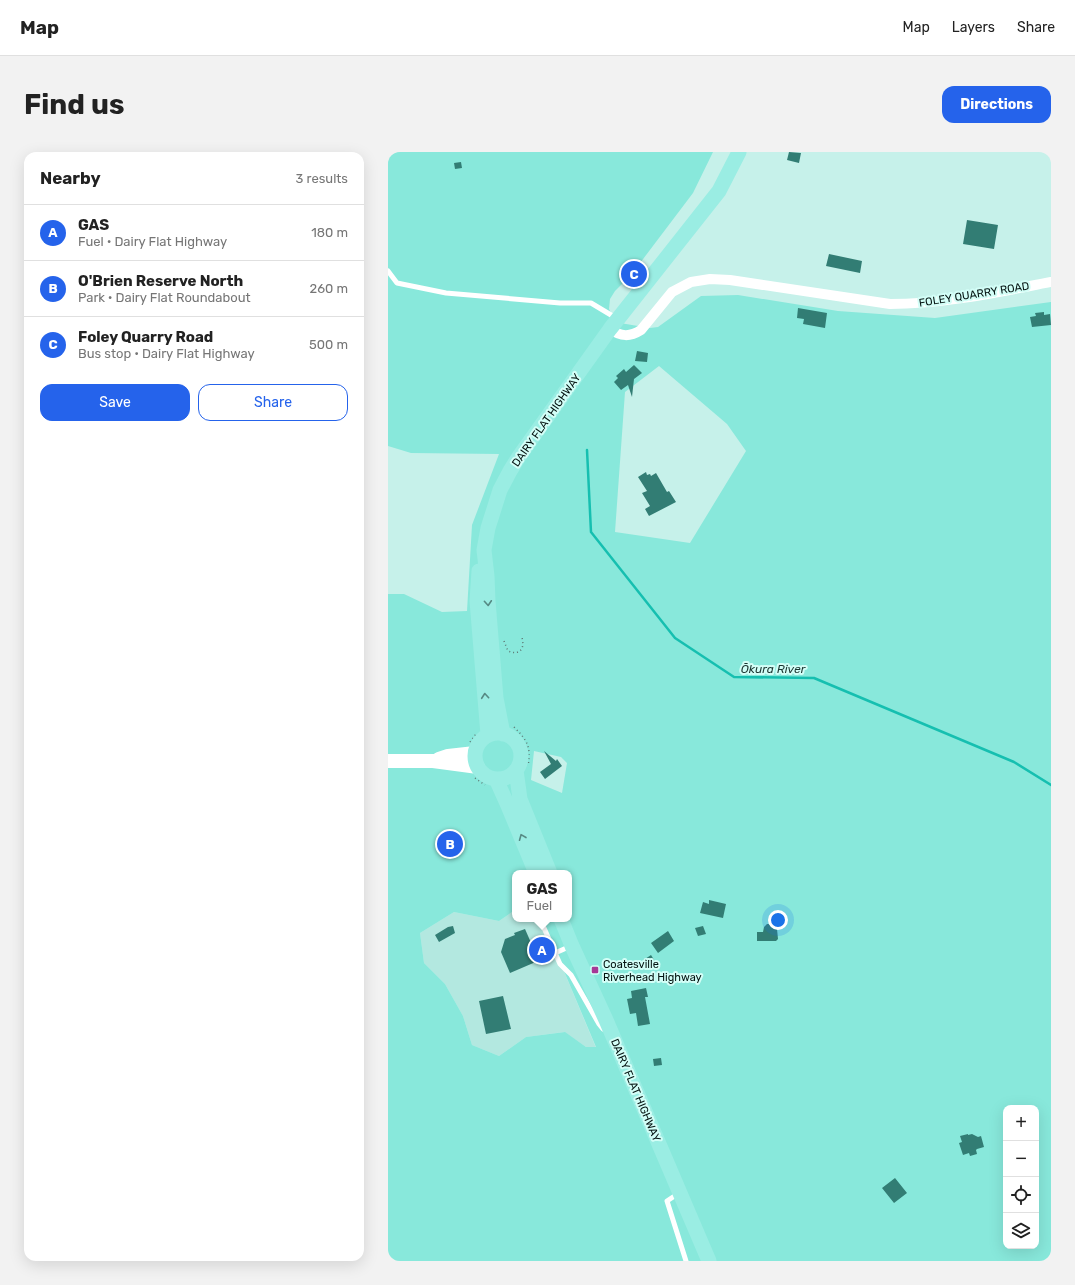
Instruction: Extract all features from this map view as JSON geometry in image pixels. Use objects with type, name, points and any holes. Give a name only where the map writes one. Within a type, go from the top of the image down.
[{"type":"main road","name":"DAIRY FLAT HIGHWAY","points":[[508,729],[496,698],[488,601],[488,576],[484,550],[488,528],[500,490],[520,455],[614,324],[718,191],[739,152]]},
{"type":"main road","points":[[484,550],[478,579],[477,601],[488,735]]},
{"type":"main road","points":[[475,766],[477,745],[482,739],[488,735],[508,729],[510,737],[520,748],[520,763],[522,770],[520,800],[549,870]]},
{"type":"main road","points":[[388,762],[433,761],[448,756],[475,766],[489,777],[511,811],[535,870]]},
{"type":"main road","points":[[492,783],[522,770]]},
{"type":"main road","name":"DAIRY FLAT HIGHWAY","points":[[562,922],[709,1261]]},
{"type":"street","name":"FOLEY QUARRY ROAD","points":[[614,324],[616,334],[624,336],[635,334],[641,330],[672,292],[691,282],[710,279],[730,280],[890,304],[916,304],[942,301],[1051,282]]},
{"type":"lane","points":[[388,272],[397,283],[446,293],[560,303],[591,303],[603,309],[614,324]]},
{"type":"lane","points":[[541,922],[560,964],[571,975],[602,1028],[611,1033]]},
{"type":"lane","points":[[555,953],[572,946]]},
{"type":"lane","points":[[680,1193],[667,1201],[686,1261]]},
{"type":"path","points":[[503,638],[508,651],[514,653],[522,650],[522,637]]},
{"type":"path","points":[[508,729],[523,736],[528,744],[530,753],[522,770]]},
{"type":"path","points":[[475,766],[492,783]]},
{"type":"shaded area","points":[[454,912],[499,921],[512,912],[512,922],[543,922],[596,1048],[586,1047],[564,1032],[526,1037],[499,1056],[472,1045],[463,1016],[445,984],[424,963],[420,933]]},
{"type":"green space","points":[[388,152],[713,152],[693,193],[631,275],[615,291],[610,299],[609,309],[620,323],[650,328],[658,327],[701,296],[738,295],[838,311],[935,318],[1051,302],[1051,1261],[388,1261],[388,594],[404,594],[442,612],[467,611],[472,525],[499,454],[411,453],[388,446]],"holes":[[[659,366],[727,424],[746,451],[690,543],[615,532],[625,392]],[[534,751],[561,757],[567,763],[562,793],[531,780]],[[512,870],[572,870],[572,922],[543,922],[596,1047],[586,1047],[565,1032],[526,1037],[499,1056],[472,1045],[463,1016],[445,984],[424,963],[420,933],[454,912],[499,921],[512,912]]]},
{"type":"building","points":[[789,152],[801,153],[799,163],[787,160]]},
{"type":"building","points":[[461,162],[462,168],[455,169],[454,163]]},
{"type":"building","points":[[967,220],[998,225],[994,249],[963,244]]},
{"type":"building","points":[[829,254],[862,261],[860,273],[826,266]]},
{"type":"building","points":[[798,308],[827,313],[825,328],[803,324],[804,319],[797,318]]},
{"type":"building","points":[[1044,312],[1044,315],[1050,314],[1051,325],[1032,327],[1030,317],[1036,316],[1035,313]]},
{"type":"building","points":[[637,351],[648,353],[647,362],[635,361]]},
{"type":"building","points":[[634,365],[642,373],[634,379],[632,397],[628,385],[621,390],[614,382],[618,378],[616,376],[624,369],[626,372]]},
{"type":"building","points":[[646,472],[647,475],[650,474],[651,476],[656,473],[667,492],[669,491],[676,502],[649,516],[645,509],[650,506],[642,493],[647,491],[638,477]]},
{"type":"building","points":[[544,751],[556,761],[557,759],[562,766],[545,779],[540,772],[551,764]]},
{"type":"building","points":[[709,900],[726,904],[723,918],[700,913],[703,902],[709,904]]},
{"type":"building","points":[[767,924],[773,924],[777,929],[778,939],[776,941],[757,941],[757,932],[763,932],[764,927]]},
{"type":"building","points":[[453,926],[455,933],[439,942],[435,935],[448,927]]},
{"type":"building","points":[[703,926],[706,934],[698,936],[695,928]]},
{"type":"building","points":[[525,929],[532,945],[545,940],[550,953],[537,958],[538,961],[510,973],[501,952],[505,939],[515,935],[514,933]]},
{"type":"building","points":[[668,931],[674,941],[658,953],[651,943]]},
{"type":"building","points":[[651,955],[656,963],[646,968],[642,961]]},
{"type":"building","points":[[646,988],[648,997],[645,997],[650,1024],[638,1026],[636,1013],[630,1014],[627,999],[632,998],[631,991]]},
{"type":"building","points":[[503,996],[511,1029],[486,1034],[479,1001]]},
{"type":"building","points":[[661,1058],[662,1065],[654,1066],[653,1059]]},
{"type":"building","points":[[968,1134],[978,1137],[981,1136],[984,1147],[976,1150],[977,1154],[970,1156],[969,1153],[963,1155],[959,1143],[962,1142],[960,1136]]},
{"type":"building","points":[[895,1178],[907,1193],[894,1203],[882,1188]]},
{"type":"waterway","name":"Ōkura River","points":[[587,450],[591,532],[675,638],[734,677],[814,678],[1014,762],[1051,785]]},
{"type":"place","name":"Foley Quarry Road","points":[[634,274]]},
{"type":"place","name":"O'Brien Reserve North","points":[[450,844]]},
{"type":"place","name":"GAS","points":[[542,950]]},
{"type":"place","name":"Coatesville Riverhead Highway","points":[[595,970]]}]
